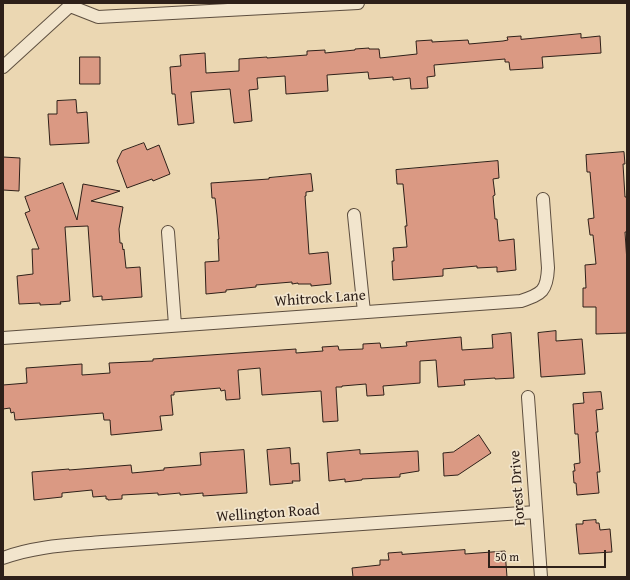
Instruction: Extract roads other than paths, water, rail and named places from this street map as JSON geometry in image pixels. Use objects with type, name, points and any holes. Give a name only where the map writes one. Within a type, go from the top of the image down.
[{"type":"street","points":[[3,67],[72,4],[98,17],[358,3]]},
{"type":"street","name":"Whitrock Lane","points":[[3,338],[521,301],[535,297],[544,289],[548,278],[543,199]]},
{"type":"street","points":[[354,215],[364,312]]},
{"type":"street","points":[[168,232],[175,325]]},
{"type":"street","name":"Forest Drive","points":[[528,397],[540,577]]},
{"type":"street","name":"Wellington Road","points":[[3,558],[16,553],[54,546],[536,512]]}]
